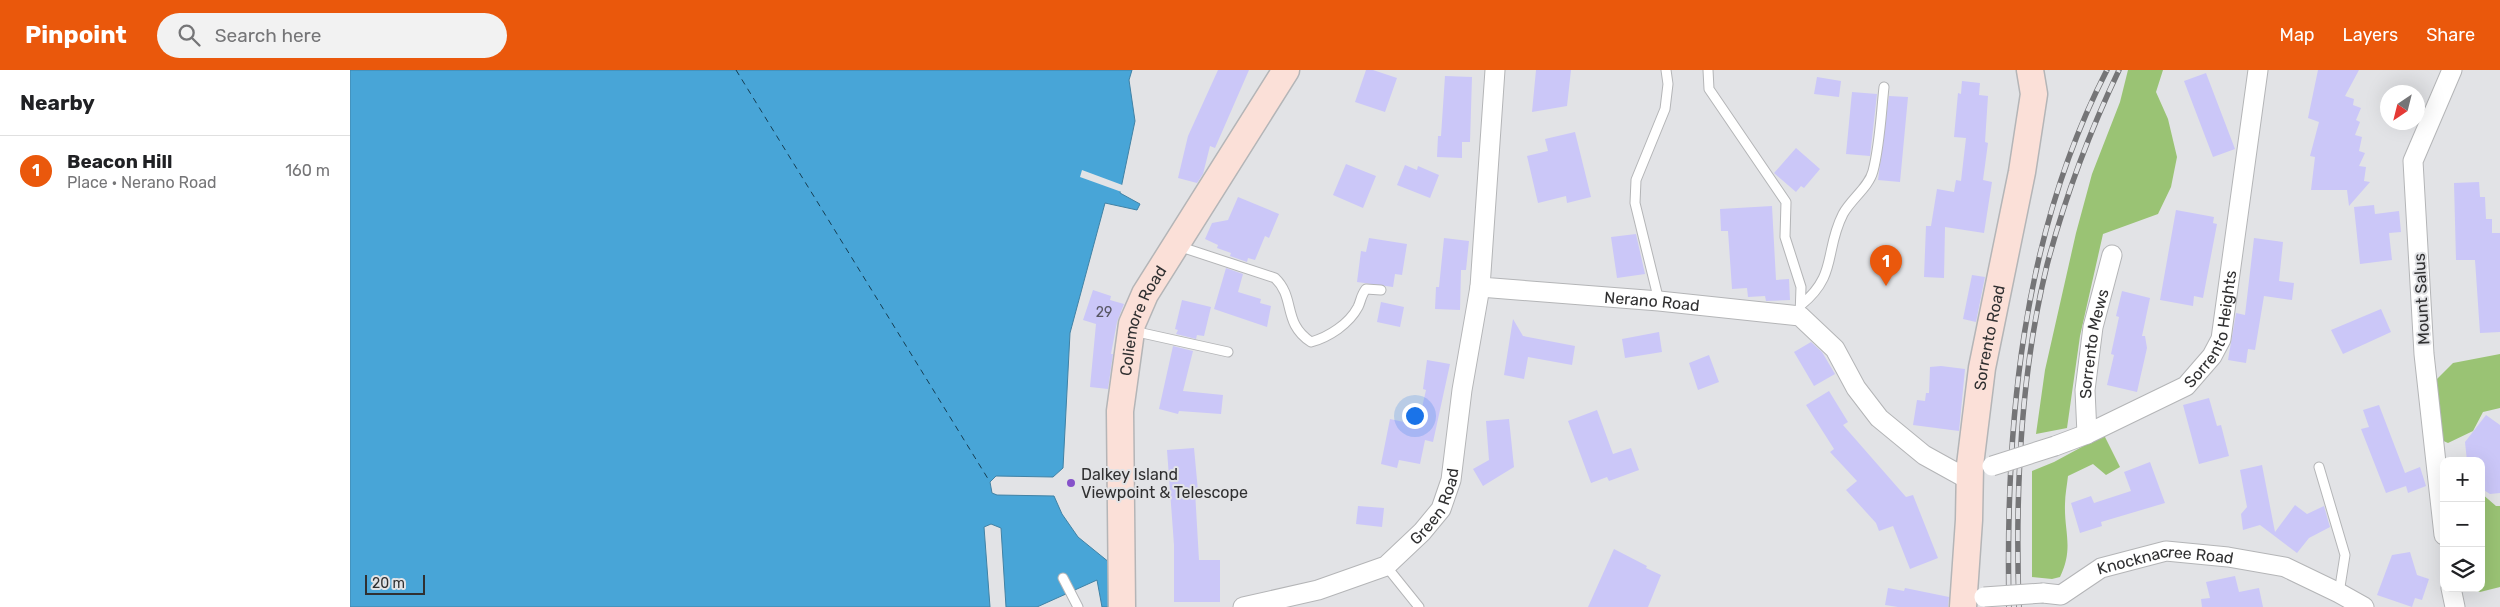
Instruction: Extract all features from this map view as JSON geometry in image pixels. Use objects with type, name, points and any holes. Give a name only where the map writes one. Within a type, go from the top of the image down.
[{"type":"street","name":"Coliemore Road","points":[[1122,607],[1120,411],[1131,331],[1145,294],[1286,70]]},
{"type":"street","points":[[1480,287],[1495,70]]},
{"type":"street","name":"Sorrento Road","points":[[1971,601],[1982,368],[2022,172],[2034,94],[2030,70]]},
{"type":"street","name":"Sorrento Heights","points":[[1978,471],[2087,434],[2186,386],[2212,356],[2221,339],[2258,70]]},
{"type":"street","name":"Mount Salus","points":[[2440,502],[2424,354],[2413,161],[2452,70]]},
{"type":"street","name":"Sorrento Mews","points":[[2087,434],[2085,390],[2093,327],[2112,255]]},
{"type":"street","name":"Nerano Road","points":[[1480,287],[1800,310]]},
{"type":"street","name":"Green Road","points":[[1243,607],[1318,590],[1386,566],[1422,532],[1441,509],[1451,480],[1462,390],[1480,287]]},
{"type":"street","points":[[1800,310],[1835,350],[1856,388],[1880,418],[1924,455],[1978,471]]},
{"type":"street","name":"Knocknacree Road","points":[[1971,601],[2056,598],[2101,568],[2166,551],[2228,557],[2285,567],[2339,600],[2364,607]]},
{"type":"street","points":[[2452,592],[2455,607]]},
{"type":"lane","points":[[1659,301],[1635,204],[1636,180],[1668,97],[1666,70]]},
{"type":"lane","points":[[1708,70],[1709,89],[1786,202],[1785,238],[1801,286],[1800,310]]},
{"type":"lane","points":[[1800,310],[1822,282],[1837,228],[1844,212],[1873,172],[1884,87]]},
{"type":"lane","points":[[1175,245],[1275,278],[1282,285],[1299,334],[1312,342],[1327,338],[1350,318],[1358,308],[1366,289],[1380,290]]},
{"type":"lane","points":[[1131,331],[1228,352]]},
{"type":"lane","points":[[2319,467],[2345,555],[2339,600]]},
{"type":"lane","points":[[1386,566],[1419,607]]},
{"type":"lane","points":[[1063,578],[1078,607]]},
{"type":"green space","points":[[2128,70],[2163,70],[2156,92],[2168,119],[2177,157],[2171,187],[2158,214],[2103,234],[2080,336],[2067,428],[2036,434],[2045,370],[2076,233],[2092,174],[2120,102]]},
{"type":"green space","points":[[2500,354],[2500,408],[2483,412],[2473,431],[2448,443],[2439,439],[2433,387],[2437,379],[2453,363]]},
{"type":"green space","points":[[2104,435],[2120,467],[2106,475],[2093,464],[2068,476],[2065,504],[2067,557],[2064,567],[2060,577],[2052,579],[2032,577],[2032,471],[2054,462]]},
{"type":"green space","points":[[2485,496],[2496,506],[2500,506],[2500,587],[2485,591]]},
{"type":"water","points":[[350,70],[1132,70],[1129,80],[1135,121],[1120,193],[1140,204],[1137,210],[1105,203],[1070,333],[1063,468],[1053,477],[996,476],[990,482],[992,493],[997,495],[1054,496],[1062,514],[1078,537],[1110,563],[1111,607],[1102,607],[1097,580],[1037,607],[1006,607],[1001,528],[991,524],[984,527],[990,607],[350,607]]},
{"type":"pier","points":[[1082,170],[1125,186],[1123,192],[1130,195],[1080,177]]},
{"type":"building","points":[[1218,70],[1249,70],[1215,148],[1210,146],[1203,174],[1197,183],[1178,178],[1188,136]]},
{"type":"building","points":[[1366,70],[1373,70],[1397,78],[1385,112],[1355,102]]},
{"type":"building","points":[[1536,70],[1571,70],[1567,106],[1532,112]]},
{"type":"building","points":[[2318,70],[2359,70],[2345,96],[2354,99],[2353,105],[2361,108],[2356,120],[2360,122],[2355,135],[2362,137],[2359,151],[2365,153],[2359,166],[2366,167],[2364,181],[2370,182],[2349,206],[2347,190],[2311,190],[2315,157],[2310,156],[2319,122],[2308,118]]},
{"type":"building","points":[[2206,73],[2235,149],[2213,157],[2184,81]]},
{"type":"building","points":[[1445,76],[1472,77],[1470,142],[1462,142],[1462,158],[1437,157],[1438,136],[1441,136]]},
{"type":"building","points":[[1817,77],[1841,81],[1839,97],[1814,94]]},
{"type":"building","points":[[1962,81],[1980,83],[1979,95],[1988,96],[1985,142],[1988,143],[1983,180],[1992,182],[1984,233],[1945,227],[1944,278],[1924,277],[1926,226],[1931,226],[1937,189],[1954,192],[1956,180],[1961,181],[1966,138],[1954,137],[1958,93],[1961,94]]},
{"type":"building","points":[[1852,92],[1877,94],[1870,156],[1846,154]]},
{"type":"building","points":[[1889,96],[1908,97],[1900,182],[1878,180]]},
{"type":"building","points":[[1575,132],[1591,197],[1567,203],[1566,196],[1538,203],[1527,156],[1548,151],[1545,139]]},
{"type":"building","points":[[1796,148],[1820,169],[1804,188],[1801,186],[1796,192],[1774,173]]},
{"type":"building","points":[[1346,164],[1376,176],[1363,208],[1333,195]]},
{"type":"building","points":[[1405,165],[1417,170],[1418,166],[1439,175],[1430,198],[1397,185]]},
{"type":"building","points":[[2479,182],[2480,197],[2485,197],[2486,219],[2492,219],[2492,233],[2500,233],[2500,332],[2480,333],[2475,260],[2456,260],[2454,183]]},
{"type":"building","points":[[1238,197],[1279,214],[1269,238],[1265,236],[1255,260],[1248,258],[1247,262],[1230,256],[1231,253],[1217,248],[1218,245],[1205,239],[1212,223],[1228,220]]},
{"type":"building","points":[[2374,205],[2375,214],[2399,211],[2401,232],[2389,233],[2392,260],[2360,264],[2354,207]]},
{"type":"building","points":[[1772,206],[1776,280],[1789,279],[1790,300],[1766,301],[1765,296],[1748,297],[1747,288],[1732,289],[1728,231],[1721,231],[1720,209]]},
{"type":"building","points":[[2176,210],[2214,217],[2213,223],[2217,224],[2203,298],[2194,296],[2193,306],[2160,300]]},
{"type":"building","points":[[1636,234],[1645,274],[1617,278],[1611,237]]},
{"type":"building","points":[[1369,238],[1407,244],[1402,275],[1395,274],[1393,287],[1357,282],[1361,251],[1366,252]]},
{"type":"building","points":[[1444,238],[1469,241],[1466,270],[1461,270],[1460,310],[1435,309],[1436,287],[1439,287]]},
{"type":"building","points":[[2254,238],[2283,242],[2279,281],[2294,283],[2292,300],[2264,296],[2255,350],[2248,349],[2246,363],[2228,360],[2236,313],[2245,315]]},
{"type":"building","points":[[1226,268],[1243,274],[1238,292],[1261,299],[1260,303],[1271,306],[1267,327],[1214,309]]},
{"type":"building","points":[[1972,275],[1985,277],[1976,322],[1963,319]]},
{"type":"building","points":[[1093,290],[1111,296],[1110,300],[1124,304],[1117,322],[1111,354],[1113,354],[1108,389],[1090,387],[1096,324],[1083,320]]},
{"type":"building","points":[[2122,291],[2150,298],[2142,336],[2145,336],[2147,348],[2137,392],[2107,385],[2114,355],[2111,354],[2119,317],[2116,316]]},
{"type":"building","points":[[1182,300],[1211,307],[1204,336],[1197,335],[1196,339],[1176,334],[1178,330],[1175,329]]},
{"type":"building","points":[[1381,302],[1404,307],[1400,327],[1377,322]]},
{"type":"building","points":[[2381,309],[2391,332],[2343,354],[2331,330]]},
{"type":"building","points":[[1513,319],[1523,336],[1575,346],[1572,365],[1528,357],[1524,379],[1504,375]]},
{"type":"building","points":[[1659,332],[1662,352],[1625,358],[1622,339]]},
{"type":"building","points":[[1811,342],[1822,352],[1835,374],[1814,386],[1794,352]]},
{"type":"building","points":[[1173,346],[1193,351],[1183,391],[1223,395],[1221,414],[1179,411],[1178,414],[1159,409]]},
{"type":"building","points":[[1709,355],[1719,382],[1698,390],[1689,363]]},
{"type":"building","points":[[1427,360],[1450,364],[1433,442],[1425,440],[1420,464],[1399,460],[1397,468],[1381,464],[1390,419],[1418,425],[1426,390],[1423,389]]},
{"type":"building","points":[[1941,366],[1965,369],[1959,431],[1913,425],[1917,400],[1925,401],[1926,393],[1929,393],[1930,367]]},
{"type":"building","points":[[1829,391],[1848,422],[1843,425],[1906,497],[1913,495],[1938,558],[1910,569],[1893,526],[1879,531],[1876,523],[1846,490],[1857,481],[1830,452],[1834,449],[1806,405]]},
{"type":"building","points":[[2209,398],[2217,426],[2221,425],[2229,456],[2199,464],[2183,405]]},
{"type":"building","points":[[2379,405],[2405,473],[2420,467],[2426,486],[2408,493],[2406,486],[2386,493],[2361,429],[2369,427],[2363,410]]},
{"type":"building","points":[[1597,410],[1613,454],[1631,448],[1639,470],[1609,481],[1607,477],[1591,483],[1568,421]]},
{"type":"building","points":[[2486,415],[2500,425],[2500,493],[2490,494],[2485,491],[2485,457],[2467,457],[2465,442]]},
{"type":"building","points":[[1509,419],[1514,467],[1483,486],[1473,469],[1489,460],[1486,421]]},
{"type":"building","points":[[1194,448],[1198,491],[1195,491],[1199,560],[1220,560],[1220,602],[1174,602],[1174,545],[1167,450]]},
{"type":"building","points":[[2150,462],[2165,503],[2101,522],[2102,526],[2080,533],[2071,503],[2091,496],[2094,503],[2131,491],[2124,472]]},
{"type":"building","points":[[2262,465],[2275,532],[2295,505],[2307,514],[2324,506],[2330,527],[2309,538],[2297,553],[2260,525],[2243,530],[2241,514],[2247,507],[2240,470]]},
{"type":"building","points":[[1358,506],[1384,508],[1382,527],[1356,524]]},
{"type":"building","points":[[1614,549],[1661,575],[1648,607],[1588,607]]},
{"type":"building","points":[[2410,552],[2417,575],[2429,579],[2422,600],[2415,598],[2412,607],[2377,595],[2392,555]]},
{"type":"building","points":[[2235,576],[2239,592],[2259,588],[2263,607],[2202,607],[2201,599],[2210,598],[2206,582]]},
{"type":"building","points":[[1888,588],[1904,591],[1905,588],[1949,597],[1948,607],[1898,607],[1885,605]]},
{"type":"ferry route","points":[[736,70],[990,482]]},
{"type":"railway","points":[[2009,607],[2011,469],[2016,400],[2025,332],[2038,264],[2055,198],[2078,133],[2107,70]]},
{"type":"railway","points":[[2019,607],[2018,521],[2021,435],[2025,392],[2038,307],[2047,265],[2070,190],[2088,141],[2119,70]]},
{"type":"place","name":"Beacon Hill","points":[[1886,286]]},
{"type":"place","name":"Dalkey Island Viewpoint & Telescope","points":[[1071,483]]}]
